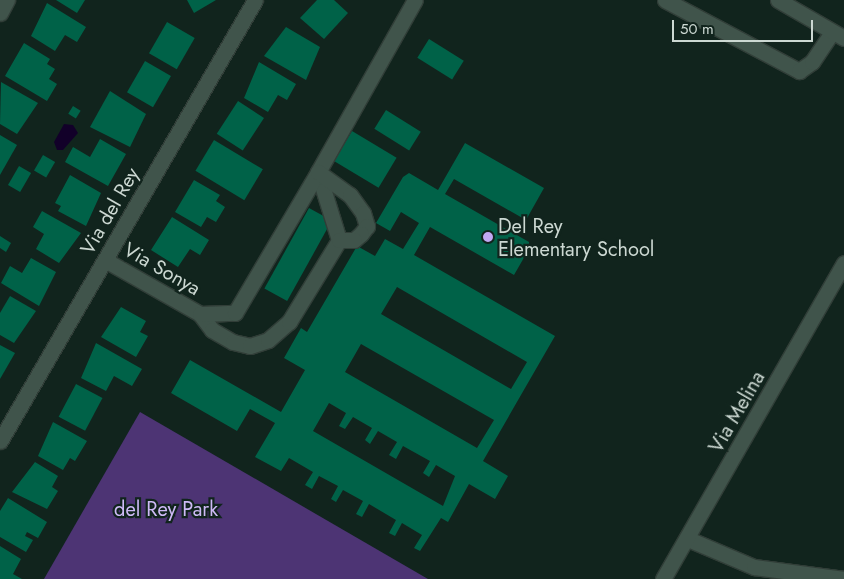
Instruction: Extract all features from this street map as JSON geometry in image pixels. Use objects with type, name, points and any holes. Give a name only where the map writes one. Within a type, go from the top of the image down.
[{"type":"street","points":[[0,13],[7,0]]},
{"type":"street","name":"Via del Rey","points":[[0,441],[255,0]]},
{"type":"street","points":[[200,314],[236,313],[415,0]]},
{"type":"street","points":[[665,0],[798,71],[812,62],[838,35],[778,0]]},
{"type":"street","points":[[200,314],[212,330],[233,342],[250,346],[268,340],[289,322],[339,240],[318,172]]},
{"type":"street","points":[[318,172],[350,195],[364,213],[367,226],[361,234],[354,240],[339,240]]},
{"type":"street","name":"Via Sonya","points":[[105,260],[200,314]]},
{"type":"street","name":"Via Melina","points":[[664,579],[844,263]]},
{"type":"street","points":[[688,539],[754,567],[844,578]]},
{"type":"green space","name":"del Rey Park","points":[[140,412],[428,579],[44,579]]},
{"type":"shaded area","points":[[64,124],[73,125],[78,133],[63,150],[57,150],[54,142]]},
{"type":"building","points":[[56,0],[85,0],[77,13]]},
{"type":"building","points":[[187,0],[216,0],[194,13]]},
{"type":"building","points":[[317,0],[334,0],[348,13],[324,39],[300,18]]},
{"type":"building","points":[[47,3],[86,27],[77,42],[65,35],[55,51],[31,36]]},
{"type":"building","points":[[167,22],[195,38],[177,69],[149,53]]},
{"type":"building","points":[[286,27],[320,47],[306,80],[264,56]]},
{"type":"building","points":[[429,39],[464,61],[452,79],[417,58]]},
{"type":"building","points":[[24,43],[50,59],[47,64],[55,69],[49,79],[57,84],[47,101],[5,76]]},
{"type":"building","points":[[145,61],[171,76],[153,107],[127,92]]},
{"type":"building","points":[[259,62],[296,84],[287,100],[278,95],[268,112],[244,98]]},
{"type":"building","points":[[1,82],[38,103],[17,134],[0,124]]},
{"type":"building","points":[[110,91],[146,114],[130,147],[90,127]]},
{"type":"building","points":[[238,101],[264,118],[243,151],[217,134]]},
{"type":"building","points":[[73,106],[81,111],[76,118],[68,114]]},
{"type":"building","points":[[386,110],[421,132],[409,150],[374,129]]},
{"type":"building","points":[[352,131],[397,158],[379,188],[334,161]]},
{"type":"building","points":[[0,135],[17,145],[0,175]]},
{"type":"building","points":[[100,139],[126,154],[108,186],[65,162],[73,147],[90,157]]},
{"type":"building","points":[[214,140],[263,169],[244,200],[195,171]]},
{"type":"building","points":[[465,143],[544,188],[526,220],[454,179],[445,194],[529,242],[529,249],[514,275],[430,227],[414,255],[555,336],[483,461],[508,476],[495,499],[469,484],[448,522],[441,518],[420,551],[414,548],[422,535],[402,523],[395,536],[389,533],[396,520],[369,504],[362,517],[356,514],[363,501],[343,490],[336,502],[331,499],[338,486],[319,476],[312,489],[305,485],[313,472],[289,458],[281,471],[255,457],[275,423],[250,409],[237,431],[171,393],[190,360],[281,412],[305,370],[284,358],[301,328],[307,332],[357,246],[375,256],[385,239],[403,249],[419,223],[401,212],[390,231],[376,223],[403,177],[409,173],[438,190]],"holes":[[[397,287],[527,362],[511,389],[381,314]],[[361,344],[494,420],[477,448],[345,372]],[[329,403],[346,413],[339,426],[345,429],[353,417],[372,428],[365,440],[370,444],[378,431],[397,442],[389,455],[396,459],[403,446],[430,461],[423,473],[429,477],[436,465],[455,476],[443,506],[313,431]]]},
{"type":"building","points":[[43,155],[55,162],[46,178],[34,171]]},
{"type":"building","points":[[19,166],[31,173],[20,192],[8,185]]},
{"type":"building","points":[[70,175],[101,193],[86,226],[58,211],[61,206],[55,203]]},
{"type":"building","points":[[194,180],[220,195],[216,201],[225,207],[216,222],[207,217],[201,227],[175,212]]},
{"type":"building","points":[[309,208],[332,221],[287,301],[264,288]]},
{"type":"building","points":[[42,211],[81,233],[59,263],[36,249],[44,234],[33,227]]},
{"type":"building","points":[[172,217],[209,240],[200,255],[190,249],[178,267],[151,250]]},
{"type":"building","points":[[0,236],[11,243],[6,252],[0,248]]},
{"type":"building","points":[[31,258],[56,272],[39,306],[1,283],[10,266],[22,273]]},
{"type":"building","points":[[10,296],[36,311],[14,343],[0,335],[0,313]]},
{"type":"building","points":[[121,307],[146,321],[140,332],[148,336],[136,357],[101,337]]},
{"type":"building","points":[[96,343],[142,369],[132,386],[114,376],[106,391],[81,378]]},
{"type":"building","points":[[0,345],[15,353],[0,379]]},
{"type":"building","points":[[76,384],[102,398],[85,431],[59,417]]},
{"type":"building","points":[[53,422],[87,441],[75,461],[70,458],[63,470],[38,456]]},
{"type":"building","points":[[35,462],[58,476],[52,487],[58,491],[47,509],[12,492]]},
{"type":"building","points":[[8,498],[47,522],[38,538],[27,532],[25,536],[33,540],[26,552],[0,537],[0,511]]},
{"type":"building","points":[[0,546],[21,559],[13,574],[22,579],[0,579]]},
{"type":"place","name":"Del Rey Elementary School","points":[[488,237]]}]
